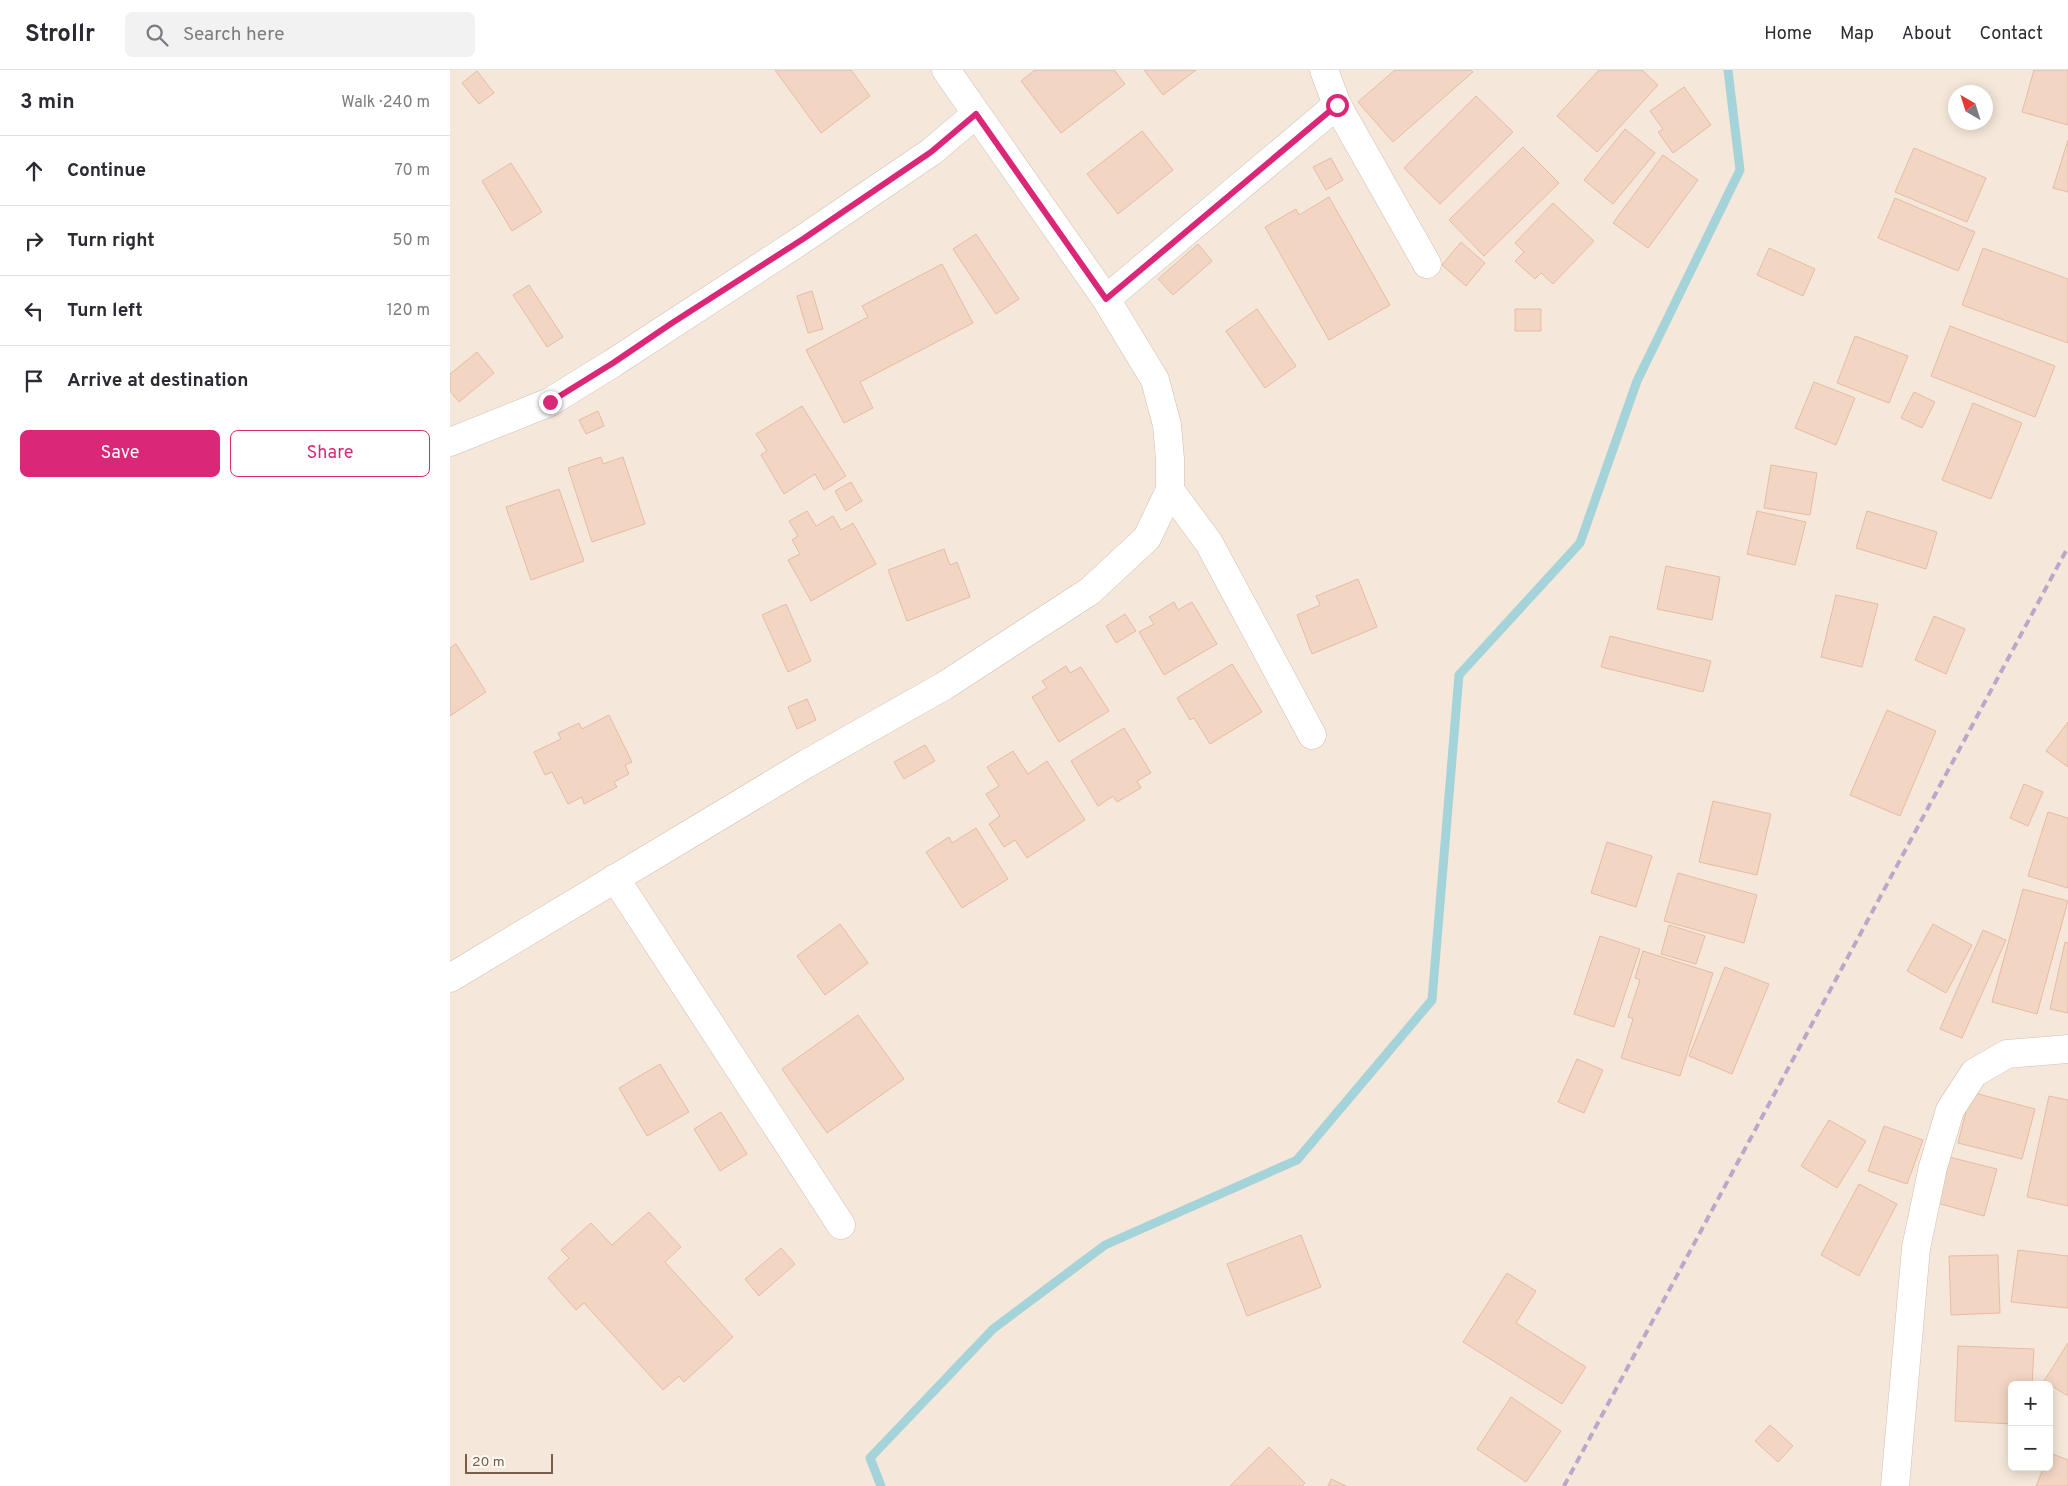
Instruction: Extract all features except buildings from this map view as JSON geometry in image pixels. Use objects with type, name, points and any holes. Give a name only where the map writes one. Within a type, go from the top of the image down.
[{"type":"street","points":[[450,978],[806,764],[944,686],[1090,591],[1147,538],[1170,490],[1167,425],[1156,380],[1106,299],[946,70]]},
{"type":"street","points":[[1324,70],[1337,105],[1427,264]]},
{"type":"street","points":[[1106,299],[1337,105]]},
{"type":"street","points":[[450,442],[550,402],[613,363],[803,239],[931,152],[976,114]]},
{"type":"street","points":[[1170,490],[1208,543],[1312,734]]},
{"type":"street","points":[[615,878],[842,1225]]},
{"type":"street","points":[[1895,1486],[1916,1248],[1934,1167],[1950,1110],[1974,1074],[2007,1054],[2068,1049]]},
{"type":"shaded area","points":[[450,70],[2068,70],[2068,1486],[450,1486]]},
{"type":"waterway","points":[[881,1486],[870,1458],[993,1329],[1105,1245],[1297,1160],[1432,1000],[1459,675],[1580,543],[1637,381],[1740,170],[1728,70]]},
{"type":"railway","points":[[1564,1486],[2068,547]]},
{"type":"route","points":[[550,402],[803,239],[931,152],[976,114],[1106,299],[1337,105]]}]
